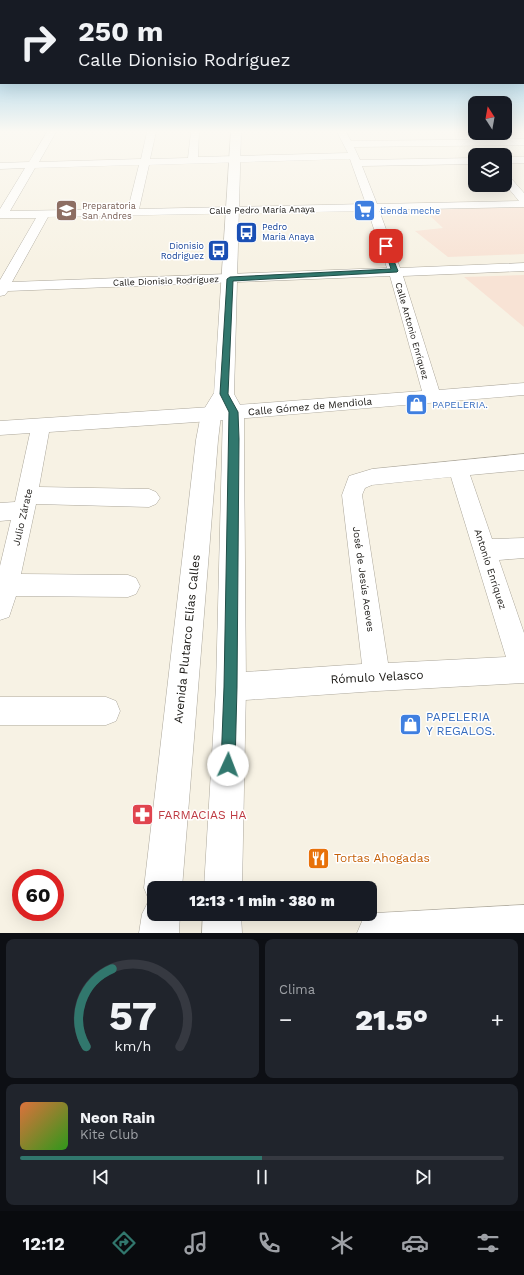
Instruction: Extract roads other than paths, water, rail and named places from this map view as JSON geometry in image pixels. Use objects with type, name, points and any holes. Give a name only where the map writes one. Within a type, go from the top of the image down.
[{"type":"main road","name":"Avenida Plutarco Elías Calles","points":[[223,881],[231,687],[223,406],[234,176]]},
{"type":"main road","name":"Avenida Plutarco Elías Calles","points":[[164,881],[206,448],[223,406]]},
{"type":"main road","points":[[159,933],[160,921]]},
{"type":"main road","points":[[222,921],[222,933]]},
{"type":"main road","points":[[377,933],[524,924]]},
{"type":"street","points":[[1,215],[25,176]]},
{"type":"street","points":[[133,212],[142,176]]},
{"type":"street","name":"Calle Antonio Enríquez","points":[[361,176],[395,271],[432,396]]},
{"type":"street","points":[[512,186],[524,200]]},
{"type":"street","name":"Calle Pedro María Anaya","points":[[1,215],[524,204]]},
{"type":"street","points":[[1,289],[44,214]]},
{"type":"street","name":"Calle Dionisio Rodríguez","points":[[1,289],[524,266]]},
{"type":"street","name":"Calle Gómez de Mendiola","points":[[0,428],[223,406],[432,396],[524,389]]},
{"type":"street","name":"Julio Zárate","points":[[0,608],[7,585],[26,502],[41,425]]},
{"type":"street","points":[[458,468],[524,462]]},
{"type":"street","name":"José de Jesús Aceves","points":[[377,677],[352,495],[356,482],[372,476],[458,468]]},
{"type":"street","name":"Antonio Enríquez","points":[[458,468],[524,670]]},
{"type":"street","points":[[0,512],[26,502],[149,498]]},
{"type":"street","points":[[484,550],[524,548]]},
{"type":"street","points":[[7,585],[128,586]]},
{"type":"street","name":"Rómulo Velasco","points":[[231,687],[377,677],[524,670]]},
{"type":"street","points":[[0,711],[106,711]]},
{"type":"place","name":"Preparatoria San Andres","points":[[66,211]]},
{"type":"place","name":"tienda meche","points":[[364,211]]},
{"type":"place","name":"Pedro Maria Anaya","points":[[246,232]]},
{"type":"place","name":"Dionisio Rodriguez","points":[[219,251]]},
{"type":"place","name":"PAPELERIA.","points":[[416,404]]},
{"type":"place","name":"PAPELERIA Y REGALOS.","points":[[411,724]]},
{"type":"place","name":"FARMACIAS HA","points":[[143,815]]},
{"type":"place","name":"Tortas Ahogadas","points":[[318,858]]}]
